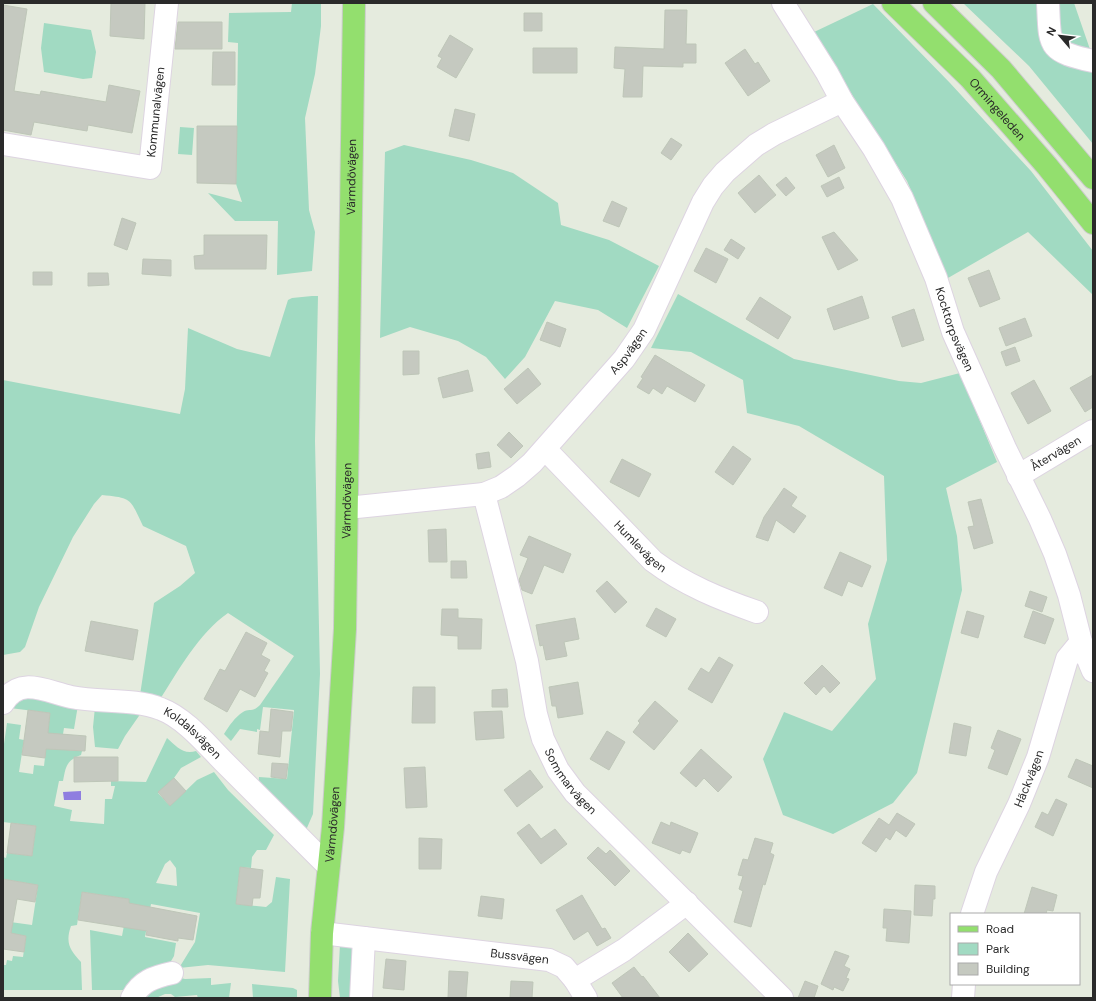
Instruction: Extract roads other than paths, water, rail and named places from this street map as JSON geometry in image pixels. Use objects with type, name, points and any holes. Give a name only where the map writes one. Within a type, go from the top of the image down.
[{"type":"main road","name":"Värmdövägen","points":[[320,998],[322,932],[333,827],[345,629],[354,3]]},
{"type":"main road","name":"Ormingeleden","points":[[893,3],[970,78],[1047,166],[1093,223]]},
{"type":"main road","points":[[934,3],[1001,69],[1093,178]]},
{"type":"street","name":"Kommunalvägen","points":[[3,144],[150,168],[166,3]]},
{"type":"street","name":"Kocktorpsvägen","points":[[783,3],[827,73],[842,101],[874,149],[902,198],[936,278],[953,332],[1055,554],[1068,590],[1081,642],[1093,671]]},
{"type":"street","points":[[1048,3],[1049,34],[1056,48],[1062,53],[1070,56],[1093,61]]},
{"type":"street","name":"Aspvägen","points":[[347,508],[484,494],[501,487],[517,476],[546,450],[624,359],[644,330],[666,286],[703,202],[717,181],[756,145],[774,134],[842,101]]},
{"type":"street","name":"Återvägen","points":[[1018,476],[1093,431]]},
{"type":"street","name":"Humlevägen","points":[[546,450],[653,561],[669,573],[693,586],[727,602],[757,612]]},
{"type":"street","name":"Sommarvägen","points":[[484,494],[527,660],[536,714],[543,739],[558,770],[575,793],[782,998]]},
{"type":"street","name":"Häckvägen","points":[[972,913],[986,872],[1019,804],[1038,757],[1067,659],[1081,642]]},
{"type":"street","name":"Koldalsvägen","points":[[8,697],[21,688],[31,686],[70,697],[150,706],[160,708],[173,714],[204,742],[328,866]]},
{"type":"street","name":"Bussvägen","points":[[322,932],[549,960],[564,967],[581,989],[624,950],[687,903]]},
{"type":"street","points":[[361,998],[364,938]]},
{"type":"street","points":[[132,998],[142,984],[156,977],[172,973]]},
{"type":"street","points":[[963,998],[964,985]]}]
